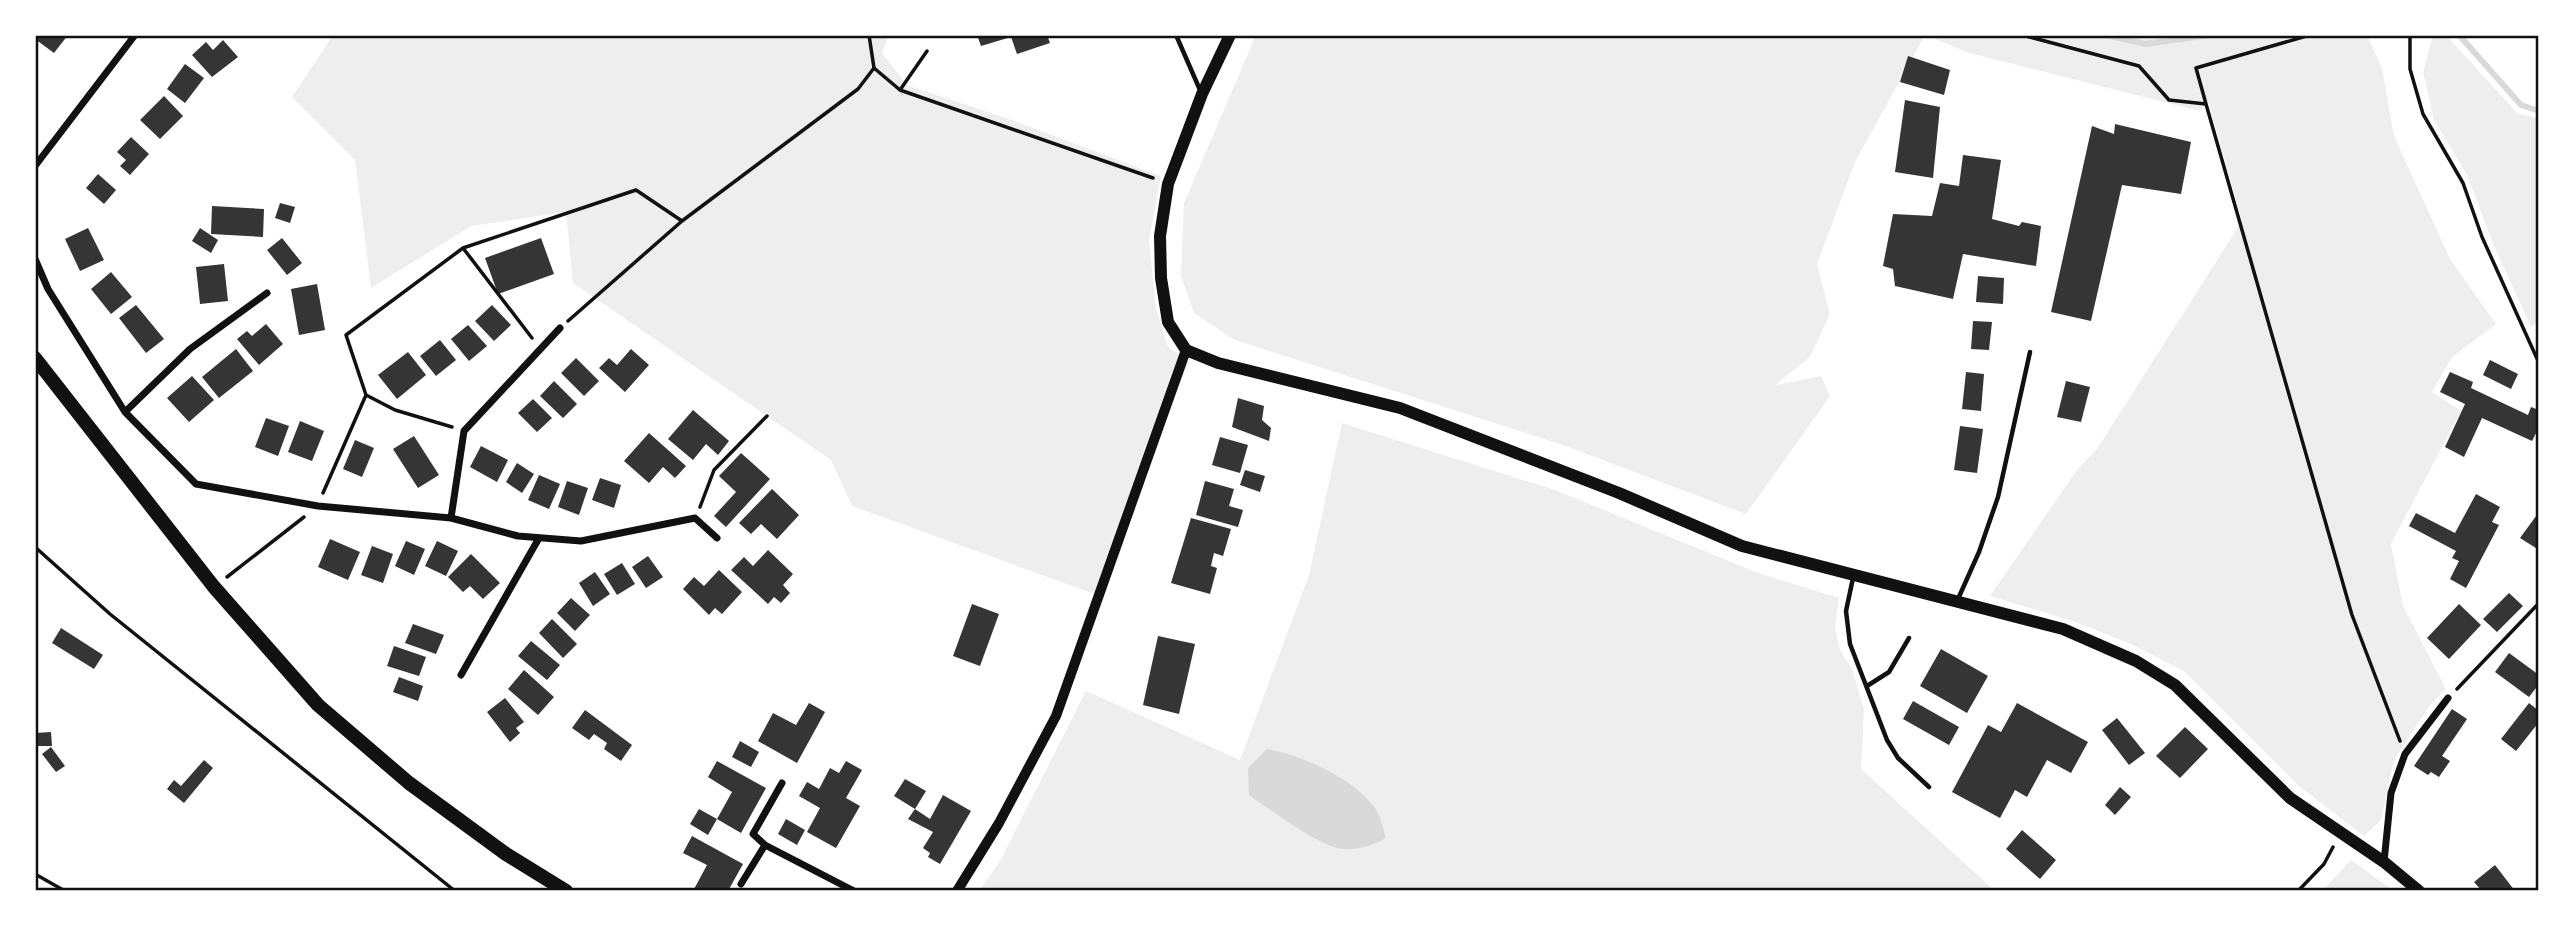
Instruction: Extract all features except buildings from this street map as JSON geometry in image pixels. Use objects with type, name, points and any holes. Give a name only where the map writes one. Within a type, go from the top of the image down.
[{"type":"main road","points":[[1230,35],[1202,94],[1168,184],[1160,236],[1161,278],[1168,322],[1186,350],[1218,363],[1400,408],[1619,494],[1742,547],[1853,573],[2063,629],[2136,662],[2175,685],[2290,798],[2384,862],[2419,891]]},
{"type":"main road","points":[[35,358],[214,587],[318,705],[420,791],[506,854],[566,891]]},
{"type":"street","points":[[35,166],[135,35]]},
{"type":"street","points":[[35,259],[48,289],[125,412],[196,484],[318,506],[451,519],[518,536],[581,541],[695,518],[717,538]]},
{"type":"street","points":[[125,412],[190,349],[267,293]]},
{"type":"street","points":[[451,519],[464,431],[560,328]]},
{"type":"street","points":[[957,891],[999,823],[1056,716],[1186,350]]},
{"type":"street","points":[[461,675],[539,538]]},
{"type":"street","points":[[2384,862],[2391,793],[2405,754],[2448,698]]},
{"type":"street","points":[[782,783],[753,834],[765,845],[854,891]]},
{"type":"street","points":[[741,884],[765,845]]},
{"type":"lane","points":[[1175,35],[1202,94]]},
{"type":"lane","points":[[1958,600],[1979,552],[1998,497],[2030,352]]},
{"type":"lane","points":[[1853,573],[1846,611],[1846,630],[1886,740],[1898,758],[1929,787]]},
{"type":"lane","points":[[1867,686],[1889,671],[1909,638]]},
{"type":"path","points":[[869,35],[874,68],[900,90],[1168,184]]},
{"type":"path","points":[[2022,35],[2139,66],[2169,100],[2206,104]]},
{"type":"path","points":[[2310,35],[2196,68],[2352,615],[2405,754]]},
{"type":"path","points":[[2410,35],[2410,69],[2423,114],[2463,183],[2482,237],[2539,363]]},
{"type":"path","points":[[900,90],[927,51]]},
{"type":"path","points":[[560,328],[682,221],[858,89],[874,68]]},
{"type":"path","points":[[214,587],[318,506],[366,395],[346,335],[463,248],[636,190],[682,221]]},
{"type":"path","points":[[463,248],[541,350]]},
{"type":"path","points":[[366,395],[395,410],[464,431]]},
{"type":"path","points":[[695,518],[714,470],[767,416]]},
{"type":"path","points":[[35,547],[110,614],[455,891]]},
{"type":"path","points":[[2448,698],[2539,603]]},
{"type":"path","points":[[2298,891],[2324,864],[2342,833]]},
{"type":"path","points":[[35,874],[65,891]]},
{"type":"shaded area","points":[[333,35],[889,35],[882,53],[907,85],[1012,120],[1161,176],[1149,240],[1156,308],[1168,347],[1189,362],[1094,594],[852,506],[831,460],[573,283],[566,212],[471,226],[371,288],[355,160],[292,97]]},
{"type":"shaded area","points":[[1256,35],[1925,35],[1855,162],[1817,264],[1830,314],[1810,357],[1775,385],[1821,376],[1830,396],[1746,514],[1560,444],[1235,340],[1194,313],[1181,276],[1184,203]]},
{"type":"shaded area","points":[[1926,35],[2367,35],[2382,68],[2394,136],[2450,259],[2496,324],[2452,357],[2432,392],[2461,411],[2391,544],[2403,606],[2446,689],[2430,705],[2394,760],[2381,820],[2364,836],[2299,786],[2184,671],[2129,643],[2073,621],[1990,596],[2077,470],[2097,449],[2242,221],[2209,104],[2200,111],[1969,53]]},
{"type":"shaded area","points":[[2433,35],[2446,35],[2518,114],[2539,118],[2539,322],[2531,327],[2494,246],[2467,175],[2434,120],[2423,72]]},
{"type":"shaded area","points":[[1342,423],[1555,490],[1758,573],[1839,598],[1835,627],[1840,650],[1852,669],[1864,709],[1861,769],[1995,891],[979,891],[1000,861],[1086,691],[1240,760],[1309,575]]},
{"type":"shaded area","points":[[1267,749],[1311,763],[1353,787],[1377,811],[1386,838],[1361,848],[1334,847],[1295,827],[1249,795],[1248,768]]},
{"type":"shaded area","points":[[2351,860],[2394,891],[2322,891]]},
{"type":"waterway","points":[[2107,35],[2145,44],[2210,35]]},
{"type":"waterway","points":[[2459,35],[2521,105],[2539,111]]}]
